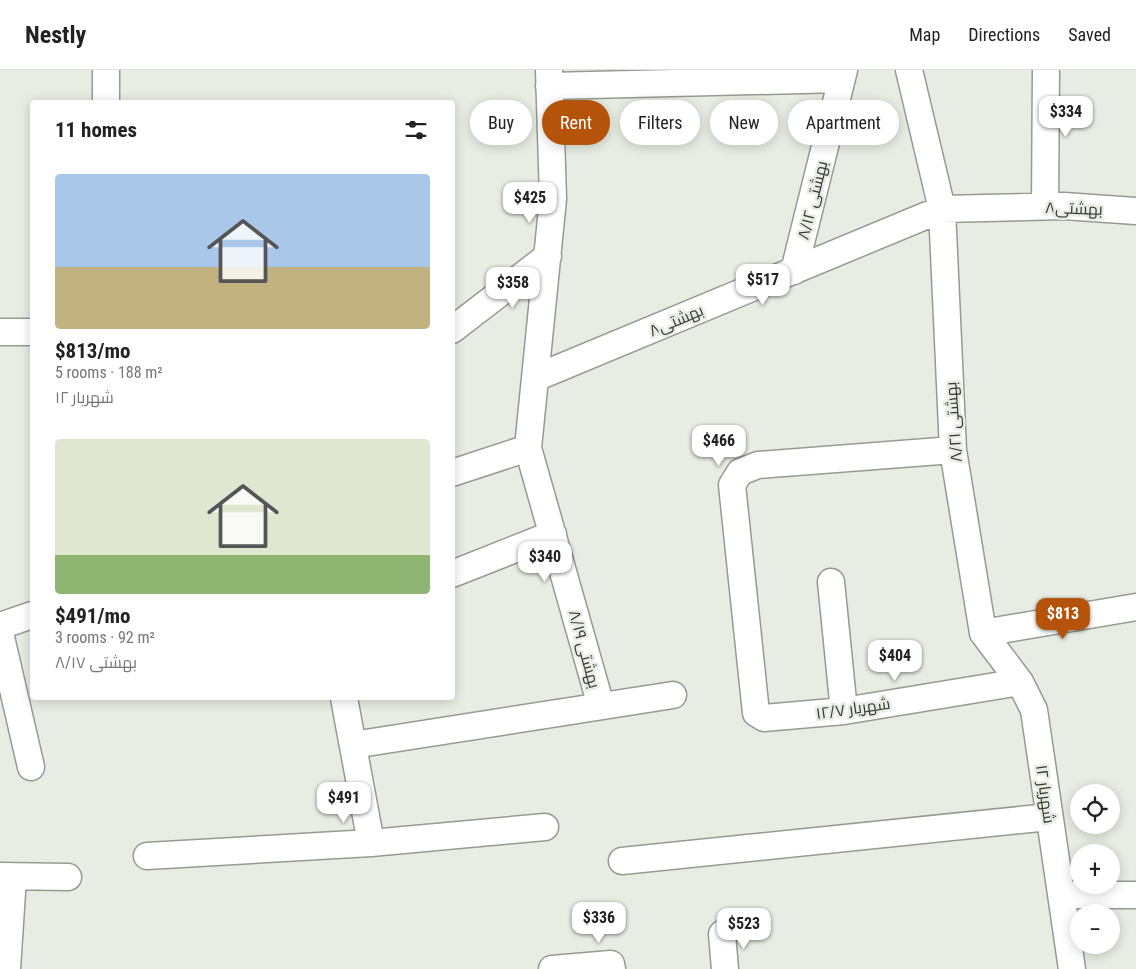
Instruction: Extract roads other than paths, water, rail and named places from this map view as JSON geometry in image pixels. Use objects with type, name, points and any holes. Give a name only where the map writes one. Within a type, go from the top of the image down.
[{"type":"street","points":[[106,70],[106,100]]},
{"type":"street","name":"بهشتی ۸/۲۱","points":[[909,70],[942,209],[953,450],[983,633]]},
{"type":"street","points":[[1044,206],[1046,70]]},
{"type":"street","points":[[455,472],[528,448],[553,199],[549,78],[843,74]]},
{"type":"street","name":"بهشتی ۸/۱۲","points":[[794,271],[843,74]]},
{"type":"street","name":"بهشتی۸","points":[[535,378],[942,209],[1044,206],[1136,211]]},
{"type":"street","points":[[455,328],[548,256]]},
{"type":"street","points":[[0,332],[30,332]]},
{"type":"street","name":"بهشتی ۸/۱۹","points":[[528,448],[601,706]]},
{"type":"street","name":"شهریار ۱۲/۷","points":[[953,450],[758,465],[740,472],[732,485],[753,703],[756,713],[764,718],[844,711],[1020,682]]},
{"type":"street","points":[[455,573],[553,534]]},
{"type":"street","points":[[830,582],[844,711]]},
{"type":"street","points":[[983,633],[1136,607]]},
{"type":"street","points":[[0,626],[30,616]]},
{"type":"street","points":[[0,633],[31,767]]},
{"type":"street","name":"شهریار ۱۲","points":[[983,633],[1020,682],[1034,710],[1072,969]]},
{"type":"street","points":[[352,745],[673,695]]},
{"type":"street","points":[[344,700],[371,843]]},
{"type":"street","points":[[622,861],[1050,818]]},
{"type":"street","points":[[147,856],[371,843],[544,827]]},
{"type":"street","points":[[7,969],[7,876],[68,877]]},
{"type":"street","points":[[1061,895],[1136,895]]},
{"type":"street","points":[[722,934],[725,969]]},
{"type":"street","points":[[552,969],[611,964],[612,969]]}]
